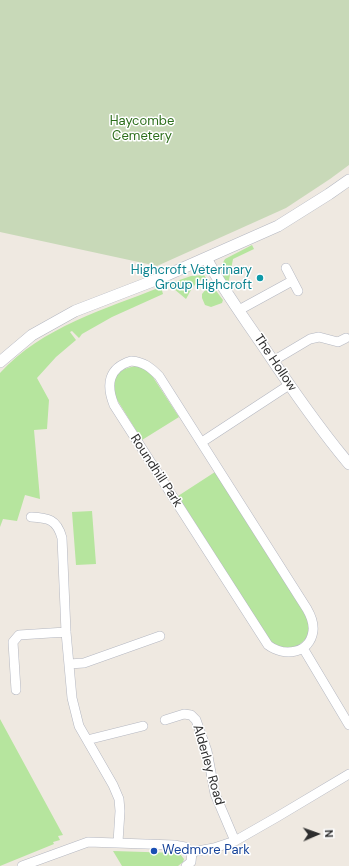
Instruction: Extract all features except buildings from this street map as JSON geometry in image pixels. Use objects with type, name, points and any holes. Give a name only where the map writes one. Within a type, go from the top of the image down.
[{"type":"street","points":[[0,362],[32,335],[75,311],[206,258],[278,226],[349,180]]},
{"type":"street","name":"The Hollow","points":[[206,258],[218,280],[289,385],[320,429],[349,464]]},
{"type":"street","points":[[286,268],[298,291]]},
{"type":"street","points":[[239,310],[292,280]]},
{"type":"street","points":[[273,361],[310,339],[319,337],[338,342],[346,338]]},
{"type":"street","name":"Roundhill Park","points":[[139,362],[149,366],[159,376],[202,442],[312,619],[313,631],[309,642],[303,648],[297,651],[282,652],[275,650],[268,645],[114,405],[110,396],[109,385],[114,372],[123,364],[139,362]]},
{"type":"street","points":[[202,442],[289,385]]},
{"type":"street","points":[[30,516],[47,518],[59,528],[62,538],[66,632],[72,698],[79,726],[113,785],[119,799],[120,811],[118,842]]},
{"type":"street","points":[[16,690],[13,642],[19,635],[66,632]]},
{"type":"street","points":[[69,664],[84,663],[160,636]]},
{"type":"street","points":[[303,648],[349,725]]},
{"type":"street","name":"Alderley Road","points":[[165,720],[184,714],[191,716],[196,720],[207,751],[215,794],[235,841]]},
{"type":"street","points":[[86,740],[143,726]]},
{"type":"street","points":[[22,866],[88,842],[174,845],[185,847],[192,852],[214,848],[235,841],[277,818],[349,774]]},
{"type":"street","points":[[186,866],[191,862],[192,852]]},
{"type":"green space","name":"Haycombe Cemetery","points":[[0,0],[349,0],[349,165],[286,208],[157,266],[0,232]]},
{"type":"green space","points":[[252,245],[254,249],[233,259],[228,285],[224,279],[221,269],[225,259]]},
{"type":"green space","points":[[204,275],[206,278],[202,279],[196,284],[186,299],[168,284],[191,276]]},
{"type":"green space","points":[[161,287],[163,294],[112,317],[82,334],[79,338],[72,331],[70,332],[76,340],[56,357],[37,378],[49,400],[47,429],[34,430],[40,499],[25,495],[17,521],[3,519],[0,527],[0,373],[35,343],[55,331],[75,321]]},
{"type":"green space","points":[[207,288],[214,288],[223,300],[222,303],[211,307],[205,305],[202,294]]},
{"type":"green space","points":[[136,366],[143,368],[151,374],[179,417],[142,440],[116,398],[114,385],[120,372],[129,367]]},
{"type":"green space","points":[[215,472],[308,617],[309,629],[306,638],[295,647],[280,648],[269,639],[178,496]]},
{"type":"green space","points":[[92,511],[96,564],[76,565],[72,512]]},
{"type":"green space","points":[[0,719],[63,835],[58,836],[60,840],[53,842],[54,844],[0,866]]},
{"type":"green space","points":[[113,851],[177,853],[184,859],[178,866],[122,866]]},
{"type":"place","name":"Highcroft Veterinary Group Highcroft","points":[[260,278]]},
{"type":"place","name":"Wedmore Park","points":[[154,851]]}]
